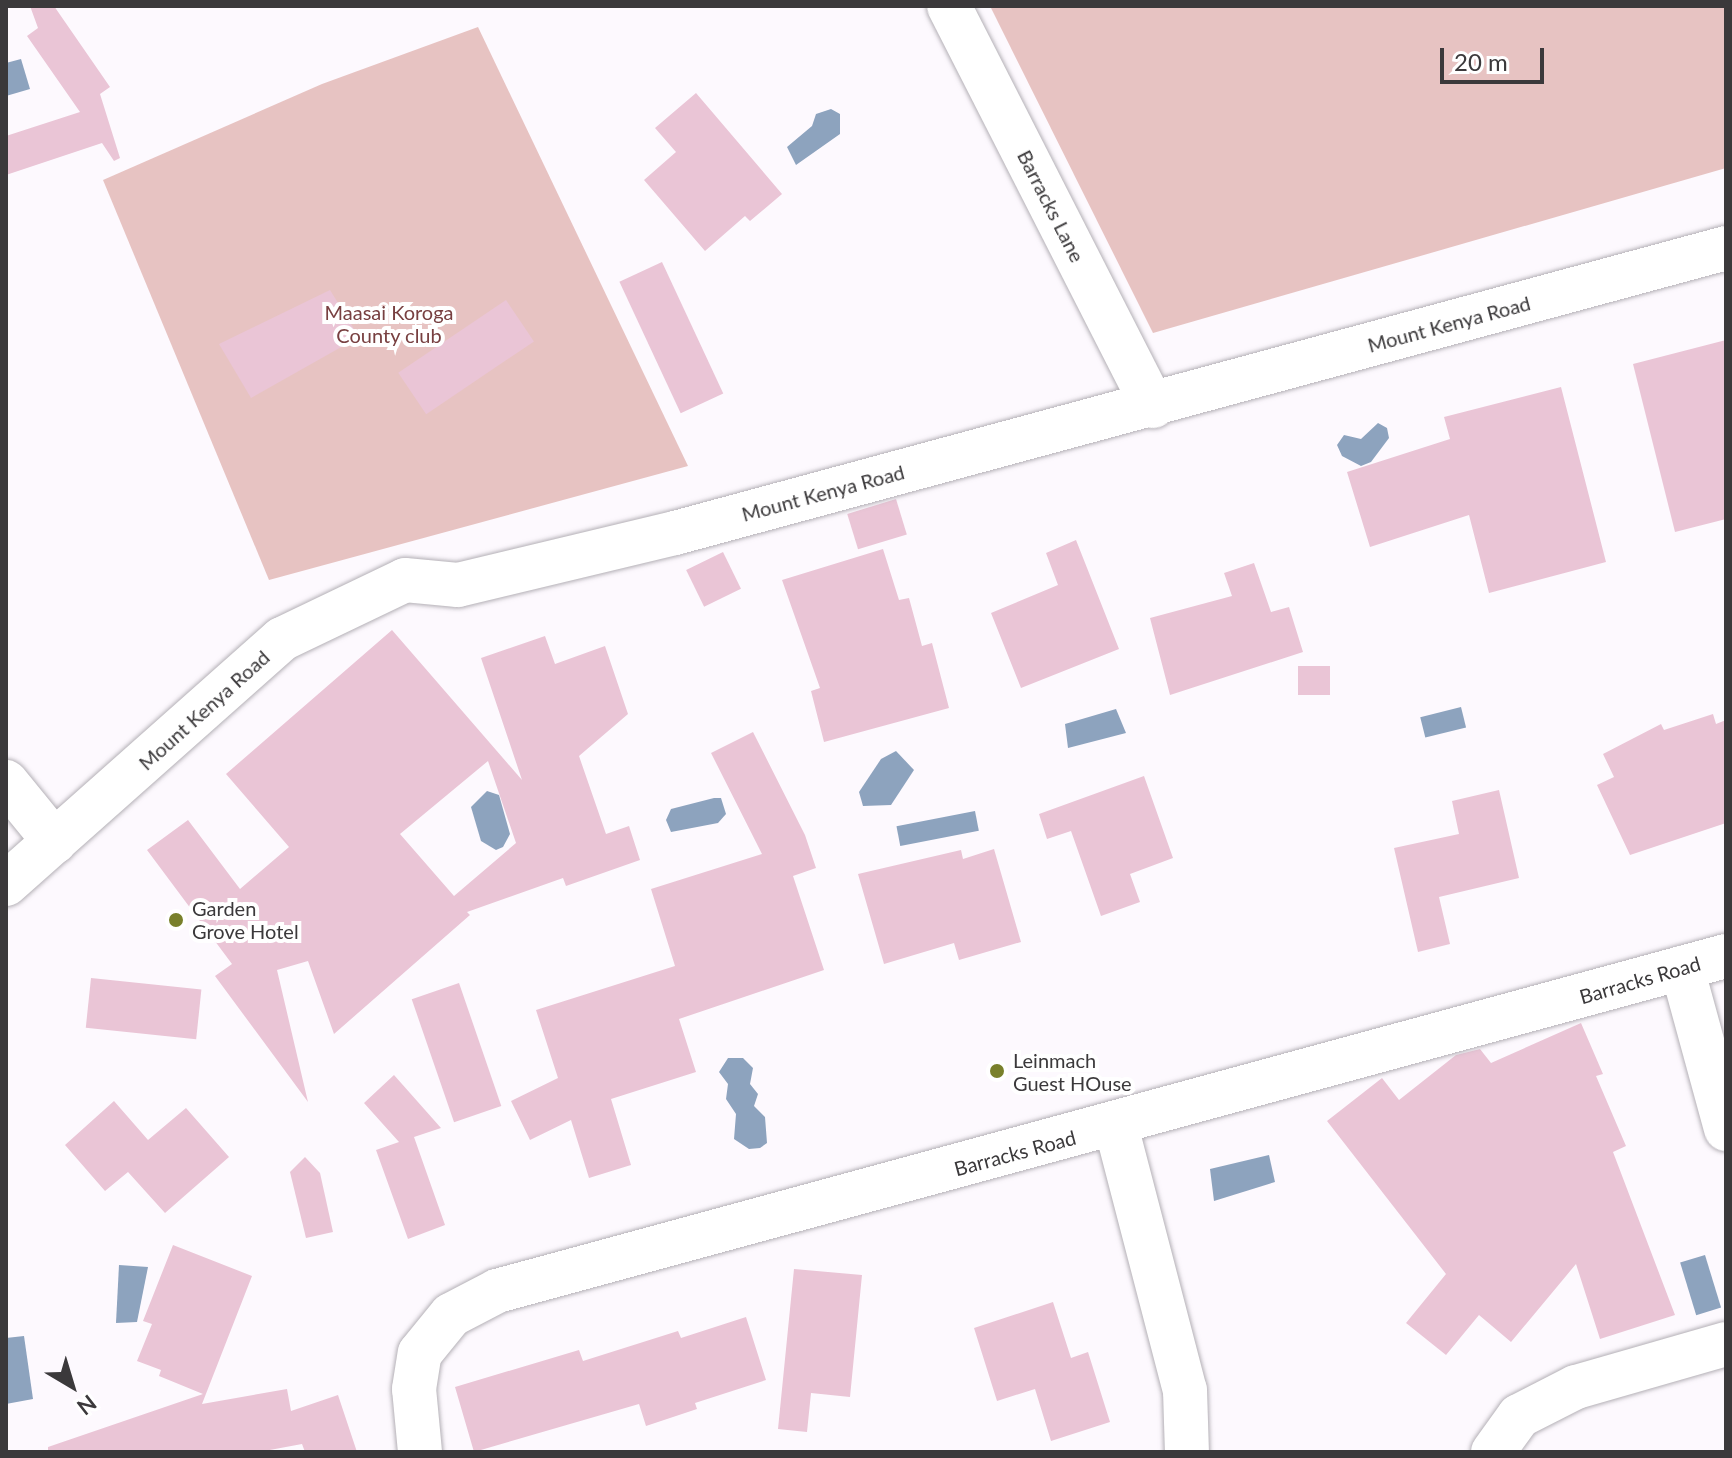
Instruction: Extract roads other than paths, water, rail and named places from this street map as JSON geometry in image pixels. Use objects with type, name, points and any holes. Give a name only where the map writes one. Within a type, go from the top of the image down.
[{"type":"street","name":"Barracks Lane","points":[[949,6],[1153,406]]},
{"type":"street","name":"Mount Kenya Road","points":[[6,884],[282,639],[405,580],[458,585],[1153,406],[1726,248]]},
{"type":"street","points":[[6,782],[55,842]]},
{"type":"street","name":"Barracks Road","points":[[420,1452],[414,1389],[420,1353],[433,1332],[470,1302],[586,1266],[1116,1126],[1726,956]]},
{"type":"street","points":[[1682,968],[1726,1129]]},
{"type":"street","points":[[1116,1126],[1185,1390],[1187,1452]]},
{"type":"street","points":[[1493,1452],[1519,1416],[1576,1387],[1726,1344]]},
{"type":"water","points":[[21,59],[30,89],[6,96],[6,63]]},
{"type":"water","points":[[831,109],[840,114],[840,134],[796,165],[787,147],[812,126],[816,114]]},
{"type":"water","points":[[1378,423],[1387,428],[1389,438],[1371,462],[1361,466],[1342,456],[1337,445],[1344,435],[1361,439]]},
{"type":"water","points":[[1461,707],[1466,727],[1425,738],[1420,717]]},
{"type":"water","points":[[1116,709],[1126,733],[1068,748],[1065,724]]},
{"type":"water","points":[[896,751],[914,770],[891,805],[863,806],[859,792],[881,759]]},
{"type":"water","points":[[487,791],[499,795],[510,834],[503,847],[496,850],[481,841],[471,807]]},
{"type":"water","points":[[721,798],[726,814],[718,823],[671,832],[666,820],[671,809]]},
{"type":"water","points":[[975,811],[979,831],[900,846],[896,826]]},
{"type":"water","points":[[728,1058],[743,1058],[753,1068],[750,1084],[758,1094],[754,1106],[765,1117],[767,1143],[760,1148],[749,1149],[734,1139],[736,1114],[726,1099],[728,1084],[719,1072]]},
{"type":"water","points":[[1269,1155],[1275,1182],[1214,1201],[1210,1169]]},
{"type":"water","points":[[1705,1255],[1721,1308],[1696,1315],[1680,1263]]},
{"type":"water","points":[[119,1265],[148,1267],[137,1322],[116,1323]]},
{"type":"water","points":[[24,1336],[33,1399],[6,1404],[6,1338]]},
{"type":"place","name":"Garden Grove Hotel","points":[[176,920]]},
{"type":"place","name":"Leinmach Guest HOuse","points":[[997,1071]]},
{"type":"park label","name":"Maasai Koroga County club","points":[[389,324]]}]
